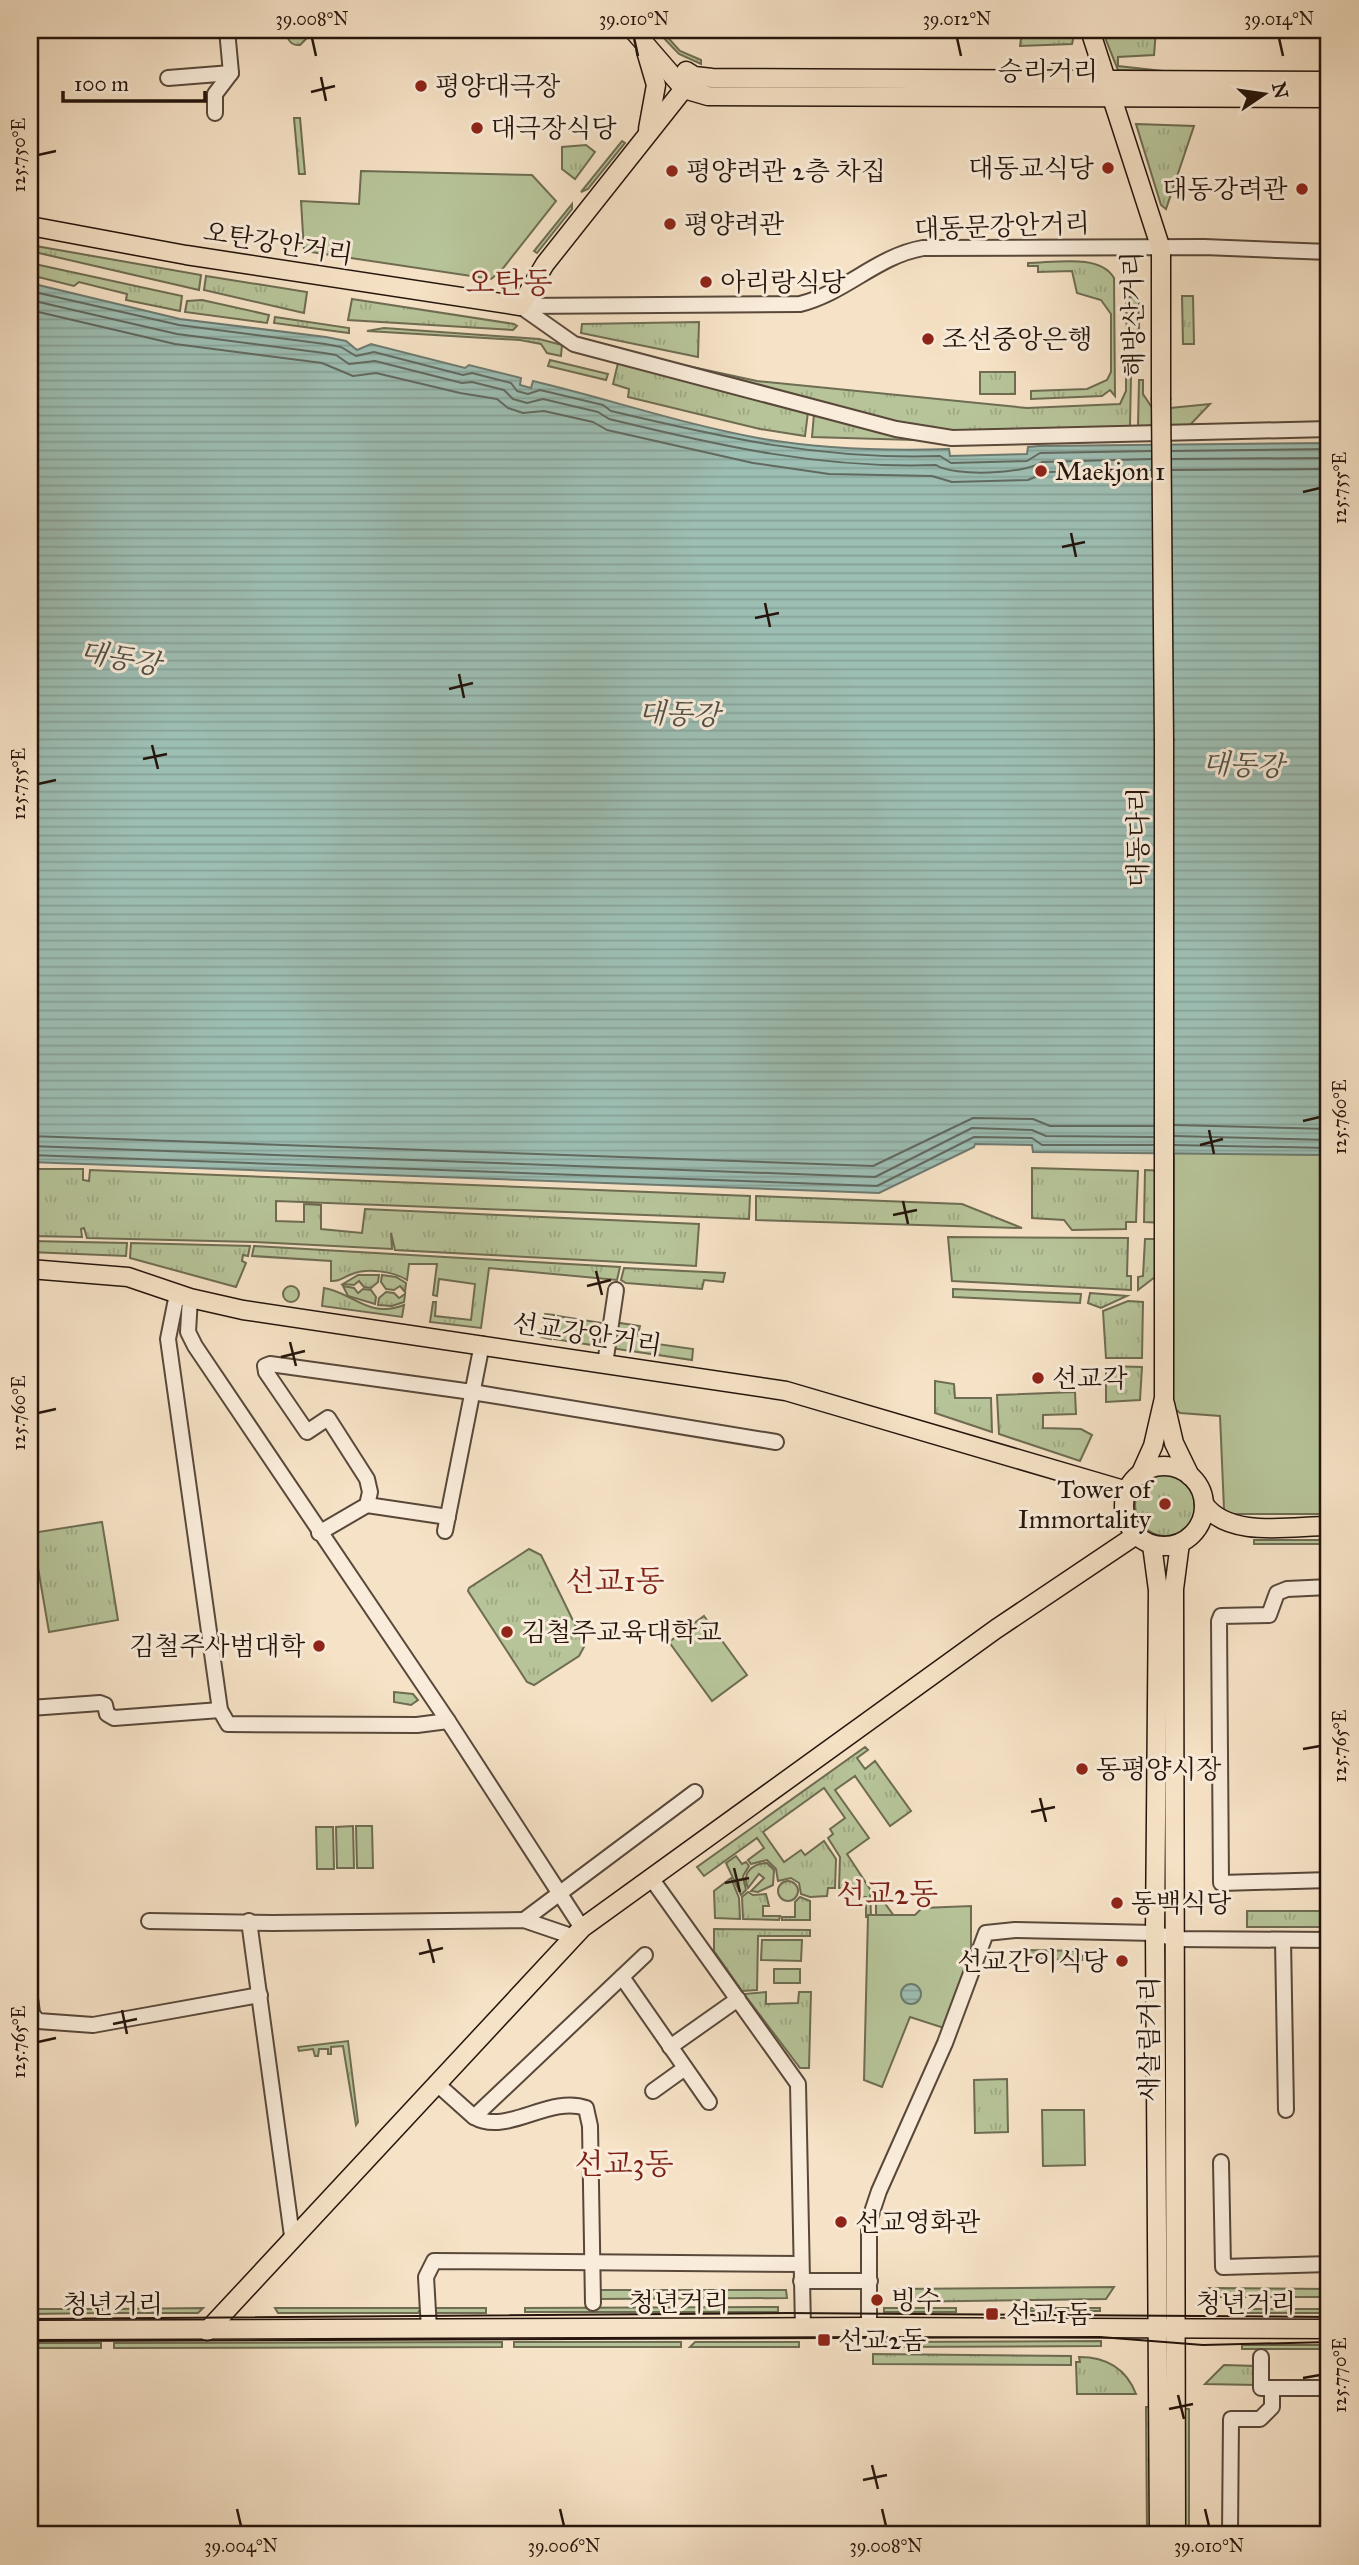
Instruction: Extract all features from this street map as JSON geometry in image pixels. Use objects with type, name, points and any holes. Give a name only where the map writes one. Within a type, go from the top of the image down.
[{"type":"main road","points":[[633,30],[689,83]]},
{"type":"main road","points":[[633,30],[648,55],[656,85],[646,138]]},
{"type":"main road","points":[[649,30],[689,83]]},
{"type":"main road","name":"해방산거리","points":[[1090,30],[1161,249],[1161,398]]},
{"type":"main road","name":"승리거리","points":[[689,83],[708,96],[1109,89],[1329,81]]},
{"type":"main road","points":[[520,306],[545,264],[689,83]]},
{"type":"main road","name":"승리거리","points":[[1109,89],[1329,98]]},
{"type":"main road","name":"오탄강안거리","points":[[30,226],[199,257],[520,306]]},
{"type":"main road","name":"대동다리","points":[[1161,398],[1164,1398]]},
{"type":"main road","name":"선교강안거리","points":[[30,1269],[128,1277],[183,1296],[243,1310],[786,1391],[1096,1485],[1127,1491]]},
{"type":"main road","points":[[1164,1398],[1153,1446],[1140,1475],[1127,1491],[1125,1515],[1136,1535],[1152,1545],[1166,1547],[1238,1526],[1329,1525]]},
{"type":"main road","points":[[1164,1398],[1174,1443],[1190,1476],[1202,1493],[1204,1504],[1221,1520],[1238,1526]]},
{"type":"main road","points":[[1140,1475],[1160,1466],[1181,1470],[1190,1476]]},
{"type":"main road","name":"새살림거리","points":[[1176,2535],[1174,1589],[1186,1540],[1199,1526],[1204,1504]]},
{"type":"main road","points":[[206,2331],[578,1933],[996,1629],[1136,1535]]},
{"type":"main road","name":"새살림거리","points":[[1152,1545],[1157,1590],[1155,1933],[1159,2535]]},
{"type":"main road","name":"청년거리","points":[[30,2330],[869,2327],[1329,2329]]},
{"type":"street","points":[[215,113],[215,93],[231,73],[227,30]]},
{"type":"street","points":[[168,78],[231,73]]},
{"type":"street","name":"대동문강안거리","points":[[520,306],[800,304],[818,298],[889,257],[923,248],[1329,252]]},
{"type":"street","points":[[520,306],[574,344],[896,429],[952,438],[1329,429]]},
{"type":"street","points":[[605,1364],[616,1290]]},
{"type":"street","points":[[183,1296],[188,1332],[195,1346],[319,1533],[449,1721],[559,1896],[578,1933]]},
{"type":"street","points":[[183,1296],[168,1339],[220,1710],[228,1724],[417,1725],[449,1721]]},
{"type":"street","points":[[319,1533],[367,1505],[446,1524],[482,1344]]},
{"type":"street","points":[[367,1505],[370,1492],[367,1479],[328,1419],[307,1432],[265,1366],[270,1364],[472,1392],[776,1442]]},
{"type":"street","points":[[1329,1587],[1287,1589],[1277,1593],[1269,1615],[1221,1616],[1219,1622],[1221,1883],[1329,1880]]},
{"type":"street","points":[[30,1708],[100,1703],[114,1718],[220,1710]]},
{"type":"street","points":[[524,1920],[695,1792]]},
{"type":"street","points":[[651,1878],[798,2084],[803,2328]]},
{"type":"street","points":[[149,1921],[273,1923],[524,1920],[578,1933]]},
{"type":"street","points":[[249,1921],[292,2236]]},
{"type":"street","points":[[869,2327],[869,2221],[940,2055],[986,1933],[1015,1930],[1155,1933],[1175,1939],[1329,1940]]},
{"type":"street","points":[[1283,1940],[1286,2110]]},
{"type":"street","points":[[474,2117],[645,1955]]},
{"type":"street","points":[[622,1977],[709,2102]]},
{"type":"street","points":[[30,1997],[31,2013],[38,2021],[93,2025],[260,1995]]},
{"type":"street","points":[[670,2047],[738,1999]]},
{"type":"street","points":[[653,2091],[685,2068]]},
{"type":"street","points":[[436,2083],[484,2123],[496,2123],[556,2106],[586,2108],[590,2126],[593,2303]]},
{"type":"street","points":[[1222,2162],[1223,2267],[1329,2264]]},
{"type":"street","points":[[429,2329],[426,2277],[434,2261],[801,2264]]},
{"type":"street","points":[[801,2281],[870,2281]]},
{"type":"street","points":[[1261,2357],[1261,2388],[1329,2388]]},
{"type":"street","points":[[1230,2535],[1231,2419],[1260,2419],[1272,2407],[1272,2388]]},
{"type":"green space","points":[[286,30],[308,30],[308,37],[300,45],[294,44],[288,39]]},
{"type":"green space","points":[[656,30],[661,30],[680,51],[701,60],[701,64],[679,54]]},
{"type":"green space","points":[[1075,30],[1072,44],[1020,46],[1022,31]]},
{"type":"green space","points":[[1102,30],[1156,30],[1154,55],[1118,57],[1118,66],[1172,72],[1118,70]]},
{"type":"green space","points":[[294,118],[300,118],[305,174],[299,174]]},
{"type":"green space","points":[[1136,124],[1194,126],[1166,209],[1161,205]]},
{"type":"green space","points":[[622,141],[625,143],[588,189],[581,192]]},
{"type":"green space","points":[[586,145],[595,152],[575,179],[562,169],[562,147]]},
{"type":"green space","points":[[361,171],[532,175],[556,201],[500,272],[491,279],[304,251],[301,201],[359,204]]},
{"type":"green space","points":[[572,204],[572,209],[537,253],[534,251]]},
{"type":"green space","points":[[30,245],[201,275],[199,290],[30,251]]},
{"type":"green space","points":[[1087,262],[1107,270],[1114,278],[1115,396],[1110,390],[1102,396],[1031,399],[1031,391],[1087,389],[1107,380],[1111,372],[1111,314],[1101,300],[1077,293],[1072,271],[1038,272],[1038,266],[1028,266],[1028,263]]},
{"type":"green space","points":[[30,263],[182,296],[180,311],[126,300],[127,294],[79,282],[74,286],[30,275]]},
{"type":"green space","points":[[206,276],[307,292],[304,313],[204,290]]},
{"type":"green space","points":[[1182,296],[1193,296],[1194,344],[1183,344]]},
{"type":"green space","points":[[1126,297],[1139,297],[1139,344],[1127,344]]},
{"type":"green space","points":[[352,299],[517,326],[513,330],[348,320]]},
{"type":"green space","points":[[202,300],[269,315],[267,323],[185,312],[187,301]]},
{"type":"green space","points":[[275,317],[349,328],[349,333],[274,323]]},
{"type":"green space","points":[[699,322],[698,357],[581,333],[582,324]]},
{"type":"green space","points":[[384,328],[539,339],[562,345],[561,356],[547,353],[541,344],[520,340],[367,331]]},
{"type":"green space","points":[[595,346],[757,381],[1027,408],[1120,404],[1126,391],[1126,375],[1131,375],[1130,427],[928,431]]},
{"type":"green space","points":[[550,360],[608,374],[606,380],[548,366]]},
{"type":"green space","points":[[618,363],[808,412],[805,436],[760,429],[628,397],[629,389],[613,384]]},
{"type":"green space","points":[[980,372],[1015,372],[1015,394],[980,394]]},
{"type":"green space","points":[[1139,380],[1143,380],[1143,394],[1151,406],[1170,408],[1210,404],[1188,427],[1138,427]]},
{"type":"green space","points":[[814,414],[911,438],[913,440],[812,437]]},
{"type":"green space","points":[[1174,1152],[1329,1155],[1329,1514],[1228,1514],[1224,1509],[1220,1416],[1180,1413],[1173,1407]]},
{"type":"green space","points":[[1032,1168],[1138,1171],[1136,1222],[1126,1222],[1126,1229],[1072,1230],[1064,1220],[1032,1218]]},
{"type":"green space","points":[[30,1169],[83,1169],[83,1180],[89,1181],[90,1170],[750,1196],[749,1219],[276,1201],[276,1221],[304,1222],[304,1204],[321,1205],[321,1229],[362,1233],[365,1209],[699,1224],[696,1266],[395,1250],[391,1233],[392,1249],[87,1238],[84,1228],[81,1229],[82,1237],[30,1236]]},
{"type":"green space","points":[[1145,1170],[1191,1172],[1189,1224],[1144,1222]]},
{"type":"green space","points":[[756,1196],[962,1204],[1022,1228],[756,1220]]},
{"type":"green space","points":[[948,1237],[1128,1238],[1127,1276],[1131,1276],[1131,1290],[952,1281]]},
{"type":"green space","points":[[1145,1239],[1156,1239],[1155,1277],[1138,1290],[1138,1277],[1143,1276]]},
{"type":"green space","points":[[30,1241],[127,1243],[126,1256],[30,1252]]},
{"type":"green space","points":[[131,1243],[250,1246],[248,1256],[243,1255],[242,1261],[246,1263],[236,1287],[130,1258]]},
{"type":"green space","points":[[254,1246],[620,1267],[617,1280],[489,1268],[481,1328],[430,1322],[433,1302],[436,1302],[435,1316],[471,1320],[475,1284],[439,1279],[437,1296],[433,1295],[437,1264],[409,1264],[407,1280],[395,1274],[372,1271],[358,1272],[331,1281],[331,1261],[252,1256]]},
{"type":"green space","points":[[624,1268],[725,1273],[723,1282],[704,1280],[702,1289],[626,1283],[621,1280]]},
{"type":"green space","points":[[358,1275],[379,1275],[378,1282],[371,1288],[364,1287],[359,1281],[354,1285],[343,1284]]},
{"type":"green space","points":[[382,1275],[396,1277],[406,1283],[405,1292],[400,1286],[394,1290],[386,1289],[381,1282]]},
{"type":"green space","points":[[288,1286],[294,1286],[299,1294],[297,1300],[288,1302],[283,1297],[283,1291]]},
{"type":"green space","points":[[343,1286],[354,1288],[358,1293],[363,1289],[371,1290],[376,1297],[375,1304],[348,1296]]},
{"type":"green space","points":[[324,1288],[370,1307],[380,1309],[404,1305],[402,1317],[322,1306]]},
{"type":"green space","points":[[953,1289],[1081,1294],[1080,1303],[953,1297]]},
{"type":"green space","points":[[386,1292],[394,1293],[399,1298],[405,1294],[404,1302],[392,1306],[378,1305],[379,1298]]},
{"type":"green space","points":[[1090,1293],[1127,1296],[1101,1308],[1088,1303]]},
{"type":"green space","points":[[1128,1301],[1143,1302],[1142,1358],[1106,1358],[1103,1311]]},
{"type":"green space","points":[[545,1314],[554,1315],[551,1339],[541,1337]]},
{"type":"green space","points":[[558,1316],[608,1324],[604,1347],[554,1339]]},
{"type":"green space","points":[[614,1322],[640,1326],[638,1334],[643,1335],[643,1342],[693,1349],[692,1360],[610,1348]]},
{"type":"green space","points":[[1106,1366],[1142,1367],[1140,1400],[1106,1402]]},
{"type":"green space","points":[[935,1381],[954,1384],[955,1398],[991,1398],[992,1432],[935,1413]]},
{"type":"green space","points":[[1075,1392],[1076,1414],[1043,1415],[1043,1428],[1081,1429],[1092,1435],[1080,1461],[999,1434],[997,1395]]},
{"type":"green space","points":[[1166,1474],[1188,1483],[1197,1505],[1188,1527],[1166,1536],[1144,1527],[1135,1505],[1144,1483]]},
{"type":"green space","points":[[102,1522],[118,1620],[49,1632],[32,1533]]},
{"type":"green space","points":[[1254,1540],[1329,1540],[1329,1544],[1254,1544]]},
{"type":"green space","points":[[529,1549],[541,1555],[585,1645],[579,1656],[534,1685],[527,1682],[468,1591]]},
{"type":"green space","points":[[704,1616],[747,1675],[712,1701],[669,1642]]},
{"type":"green space","points":[[394,1692],[413,1694],[418,1700],[411,1705],[394,1702]]},
{"type":"green space","points":[[865,1747],[868,1750],[857,1758],[865,1769],[875,1761],[911,1811],[890,1826],[855,1776],[835,1790],[869,1838],[847,1854],[870,1889],[871,1917],[866,1917],[866,1897],[846,1896],[846,1889],[839,1888],[840,1857],[828,1838],[833,1834],[830,1829],[845,1818],[824,1788],[763,1832],[784,1862],[801,1850],[805,1855],[824,1841],[836,1859],[835,1888],[828,1888],[827,1896],[810,1897],[801,1894],[799,1883],[791,1878],[778,1881],[776,1869],[767,1860],[751,1864],[748,1860],[764,1848],[757,1838],[704,1876],[697,1867]]},
{"type":"green space","points":[[353,1826],[354,1868],[337,1868],[336,1827]]},
{"type":"green space","points":[[356,1826],[372,1826],[373,1868],[357,1868]]},
{"type":"green space","points":[[316,1827],[333,1827],[334,1869],[317,1869]]},
{"type":"green space","points":[[736,1856],[742,1864],[746,1862],[749,1866],[743,1876],[746,1890],[741,1895],[726,1863]]},
{"type":"green space","points":[[767,1863],[774,1870],[773,1885],[758,1892],[751,1891],[764,1878],[759,1874],[748,1888],[747,1873],[753,1867]]},
{"type":"green space","points":[[731,1878],[739,1898],[740,1919],[715,1918],[714,1891]]},
{"type":"green space","points":[[784,1881],[792,1881],[798,1891],[792,1901],[784,1901],[778,1895],[778,1887]]},
{"type":"green space","points":[[748,1892],[753,1895],[766,1894],[769,1906],[763,1906],[763,1916],[780,1916],[779,1920],[743,1919],[742,1897]]},
{"type":"green space","points":[[800,1897],[810,1901],[810,1920],[782,1920],[782,1917],[795,1917],[795,1902]]},
{"type":"green space","points":[[881,1898],[894,1916],[876,1915],[876,1904]]},
{"type":"green space","points":[[971,1906],[971,1955],[944,2028],[910,2017],[882,2087],[864,2080],[868,1915],[915,1915],[922,1908]]},
{"type":"green space","points":[[1247,1911],[1329,1911],[1329,1927],[1247,1927]]},
{"type":"green space","points":[[714,1929],[810,1930],[810,1936],[758,1936],[757,1990],[742,1991],[714,1951]]},
{"type":"green space","points":[[762,1940],[802,1940],[801,1961],[761,1960]]},
{"type":"green space","points":[[1025,1950],[1083,1951],[1083,1960],[1025,1959]]},
{"type":"green space","points":[[774,1969],[800,1969],[800,1983],[774,1983]]},
{"type":"green space","points":[[766,1992],[766,2004],[798,2003],[799,1992],[811,1992],[809,2068],[800,2068],[744,1994]]},
{"type":"green space","points":[[348,2041],[358,2122],[356,2125],[343,2046],[331,2047],[331,2054],[328,2054],[328,2049],[319,2049],[318,2056],[315,2056],[313,2049],[299,2051],[298,2047]]},
{"type":"green space","points":[[1007,2079],[1008,2132],[975,2133],[974,2080]]},
{"type":"green space","points":[[1042,2110],[1084,2110],[1085,2165],[1043,2166]]},
{"type":"green space","points":[[1114,2287],[1106,2299],[895,2302],[895,2289]]},
{"type":"green space","points":[[1210,2288],[1329,2289],[1329,2297],[1220,2297]]},
{"type":"green space","points":[[597,2290],[786,2290],[787,2298],[597,2299]]},
{"type":"green space","points":[[778,2307],[778,2312],[525,2312],[525,2308]]},
{"type":"green space","points":[[203,2308],[198,2313],[113,2313],[113,2309]]},
{"type":"green space","points":[[275,2308],[421,2308],[418,2313],[278,2313]]},
{"type":"green space","points":[[436,2308],[486,2308],[486,2313],[436,2313]]},
{"type":"green space","points":[[884,2308],[956,2308],[956,2312],[884,2312]]},
{"type":"green space","points":[[1030,2308],[1100,2308],[1100,2311],[1030,2311]]},
{"type":"green space","points":[[30,2309],[102,2309],[102,2313],[30,2314]]},
{"type":"green space","points":[[1244,2309],[1329,2309],[1329,2313],[1244,2313]]},
{"type":"green space","points":[[1101,2341],[1101,2346],[882,2347],[882,2342]]},
{"type":"green space","points":[[502,2342],[502,2347],[114,2348],[114,2343]]},
{"type":"green space","points":[[514,2342],[681,2342],[681,2347],[514,2347]]},
{"type":"green space","points":[[695,2342],[799,2342],[799,2347],[690,2347]]},
{"type":"green space","points":[[30,2343],[101,2343],[101,2348],[30,2348]]},
{"type":"green space","points":[[1242,2345],[1329,2345],[1329,2349],[1242,2349]]},
{"type":"green space","points":[[873,2354],[1071,2356],[1071,2365],[873,2364]]},
{"type":"green space","points":[[1079,2357],[1098,2359],[1114,2366],[1127,2377],[1136,2394],[1077,2394],[1076,2362],[1080,2362]]},
{"type":"green space","points":[[1224,2365],[1257,2366],[1256,2385],[1205,2384]]},
{"type":"green space","points":[[1146,2407],[1154,2407],[1154,2535],[1147,2535]]},
{"type":"green space","points":[[1184,2409],[1189,2409],[1189,2535],[1184,2535]]},
{"type":"water","name":"대동강","points":[[30,283],[180,319],[326,337],[346,341],[357,350],[371,344],[465,368],[469,365],[521,378],[520,385],[531,388],[533,381],[700,425],[805,445],[949,449],[950,456],[1027,454],[1028,447],[1039,446],[1329,443],[1329,1155],[1033,1152],[1032,1145],[975,1144],[974,1147],[879,1193],[30,1162]]},
{"type":"water","points":[[911,1984],[918,1987],[921,1994],[918,2001],[911,2004],[904,2001],[901,1994],[904,1987]]},
{"type":"tram line","points":[[30,2319],[788,2313],[1329,2317]]},
{"type":"tram line","points":[[30,2341],[1100,2337],[1203,2345],[1329,2342]]},
{"type":"place","name":"평양대극장","points":[[421,86]]},
{"type":"place","name":"대극장식당","points":[[477,128]]},
{"type":"place","name":"대동교식당","points":[[1108,168]]},
{"type":"place","name":"평양려관 2층 차집","points":[[672,171]]},
{"type":"place","name":"대동강려관","points":[[1302,189]]},
{"type":"place","name":"평양려관","points":[[670,224]]},
{"type":"place","name":"아리랑식당","points":[[706,282]]},
{"type":"place","name":"조선중앙은행","points":[[928,339]]},
{"type":"place","name":"Maekjon 1","points":[[1041,471]]},
{"type":"place","name":"선교각","points":[[1038,1378]]},
{"type":"place","name":"Tower of Immortality","points":[[1165,1504]]},
{"type":"place","name":"김철주교육대학교","points":[[507,1632]]},
{"type":"place","name":"김철주사범대학","points":[[319,1646]]},
{"type":"place","name":"동평양시장","points":[[1082,1769]]},
{"type":"place","name":"동백식당","points":[[1117,1903]]},
{"type":"place","name":"선교간이식당","points":[[1122,1961]]},
{"type":"place","name":"선교영화관","points":[[841,2222]]},
{"type":"place","name":"빙수","points":[[877,2300]]},
{"type":"place","name":"선교1돔","points":[[992,2314]]},
{"type":"place","name":"선교2돔","points":[[824,2340]]},
{"type":"district","name":"오탄동","points":[[509,283]]},
{"type":"district","name":"선교1동","points":[[615,1581]]},
{"type":"district","name":"선교2동","points":[[887,1894]]},
{"type":"district","name":"선교3동","points":[[624,2164]]}]
